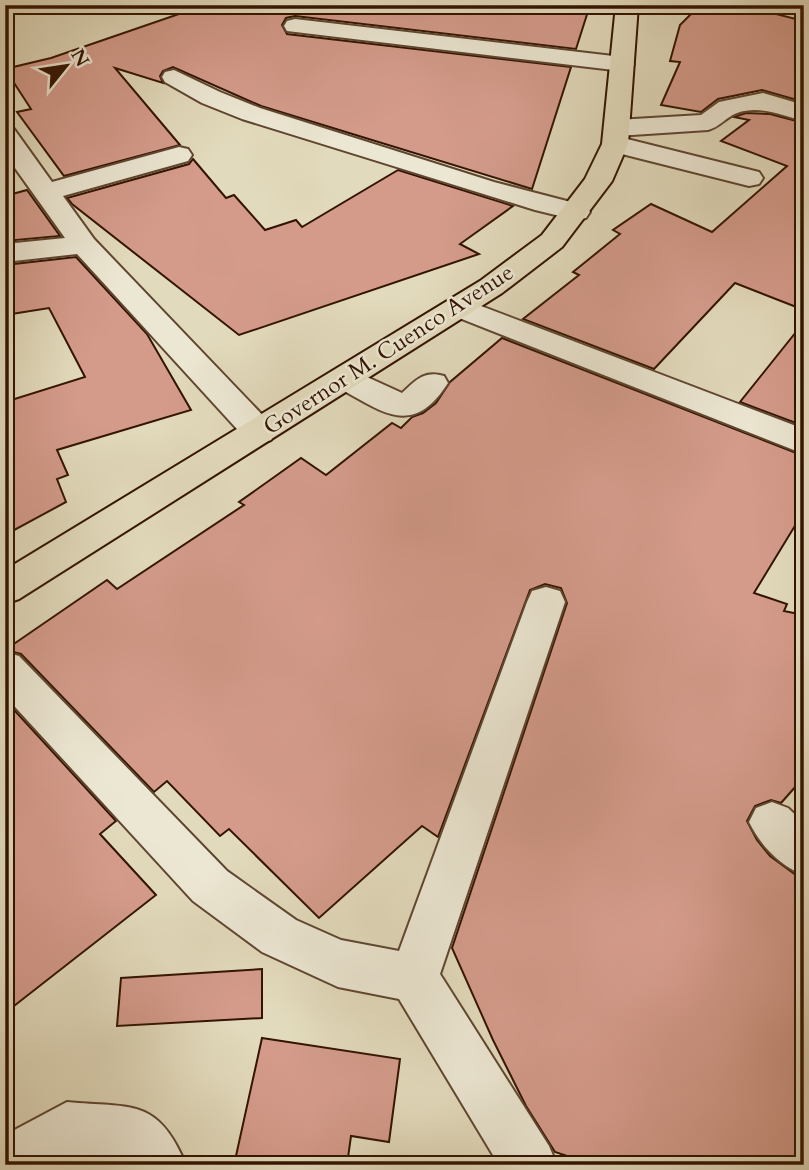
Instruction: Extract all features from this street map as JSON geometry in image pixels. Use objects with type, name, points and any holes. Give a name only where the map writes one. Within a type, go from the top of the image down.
[{"type":"main road","name":"Governor M. Cuenco Avenue","points":[[5,589],[460,307],[552,240],[598,181],[616,136],[627,5]]},
{"type":"street","points":[[295,26],[622,64]]},
{"type":"street","points":[[174,77],[197,93],[291,125],[521,200],[576,212]]},
{"type":"street","points":[[616,136],[708,122],[728,107],[763,101],[804,113]]},
{"type":"street","points":[[5,135],[85,245],[259,432]]},
{"type":"street","points":[[616,136],[749,178]]},
{"type":"street","points":[[46,192],[179,155]]},
{"type":"street","points":[[5,253],[85,245]]},
{"type":"street","points":[[460,307],[804,442]]},
{"type":"street","points":[[345,378],[403,407],[411,404],[432,383]]},
{"type":"street","points":[[414,978],[546,602]]},
{"type":"street","points":[[5,668],[210,886],[279,936],[338,962],[414,978],[530,1165]]},
{"type":"street","points":[[772,822],[804,854]]},
{"type":"street","points":[[8,1165],[67,1129],[137,1135],[159,1165]]},
{"type":"building","points":[[205,5],[590,5],[576,49],[295,16],[286,18],[282,25],[287,34],[571,67],[532,189],[261,106],[173,67],[163,71],[160,76],[163,83],[115,68],[180,145],[64,176],[17,112],[31,109],[5,69],[51,58]]},
{"type":"building","points":[[700,5],[740,5],[804,21],[804,102],[762,90],[718,99],[701,112],[661,105],[680,62],[670,61],[680,25]]},
{"type":"building","points":[[746,113],[770,114],[804,123],[804,310],[735,283],[654,369],[523,319],[579,275],[573,272],[620,234],[613,230],[651,204],[712,232],[787,166],[721,141],[749,120],[734,117]]},
{"type":"building","points":[[193,159],[226,198],[234,195],[265,230],[296,220],[302,227],[398,170],[513,206],[460,244],[479,254],[239,335],[67,198],[189,164]]},
{"type":"building","points":[[27,190],[60,236],[5,241],[5,196]]},
{"type":"building","points":[[76,257],[147,334],[191,410],[57,450],[68,475],[57,479],[66,502],[5,535],[5,402],[85,377],[49,308],[5,315],[5,265]]},
{"type":"building","points":[[804,322],[804,426],[740,402]]},
{"type":"building","points":[[502,338],[804,456],[804,511],[754,593],[787,604],[784,611],[804,615],[804,777],[781,803],[771,800],[755,806],[747,821],[770,856],[804,881],[804,1165],[594,1165],[555,1152],[526,1106],[452,948],[567,603],[561,588],[545,584],[530,590],[438,837],[422,826],[319,918],[229,829],[220,836],[167,781],[154,792],[21,654],[5,650],[107,580],[117,589],[244,505],[239,502],[301,458],[326,475],[392,423],[401,428],[412,417],[436,403],[450,382]]},
{"type":"building","points":[[5,700],[116,821],[100,834],[156,895],[5,1013]]},
{"type":"building","points":[[262,969],[262,1018],[117,1026],[121,978]]},
{"type":"building","points":[[262,1038],[400,1059],[389,1142],[351,1136],[347,1165],[234,1165]]}]
